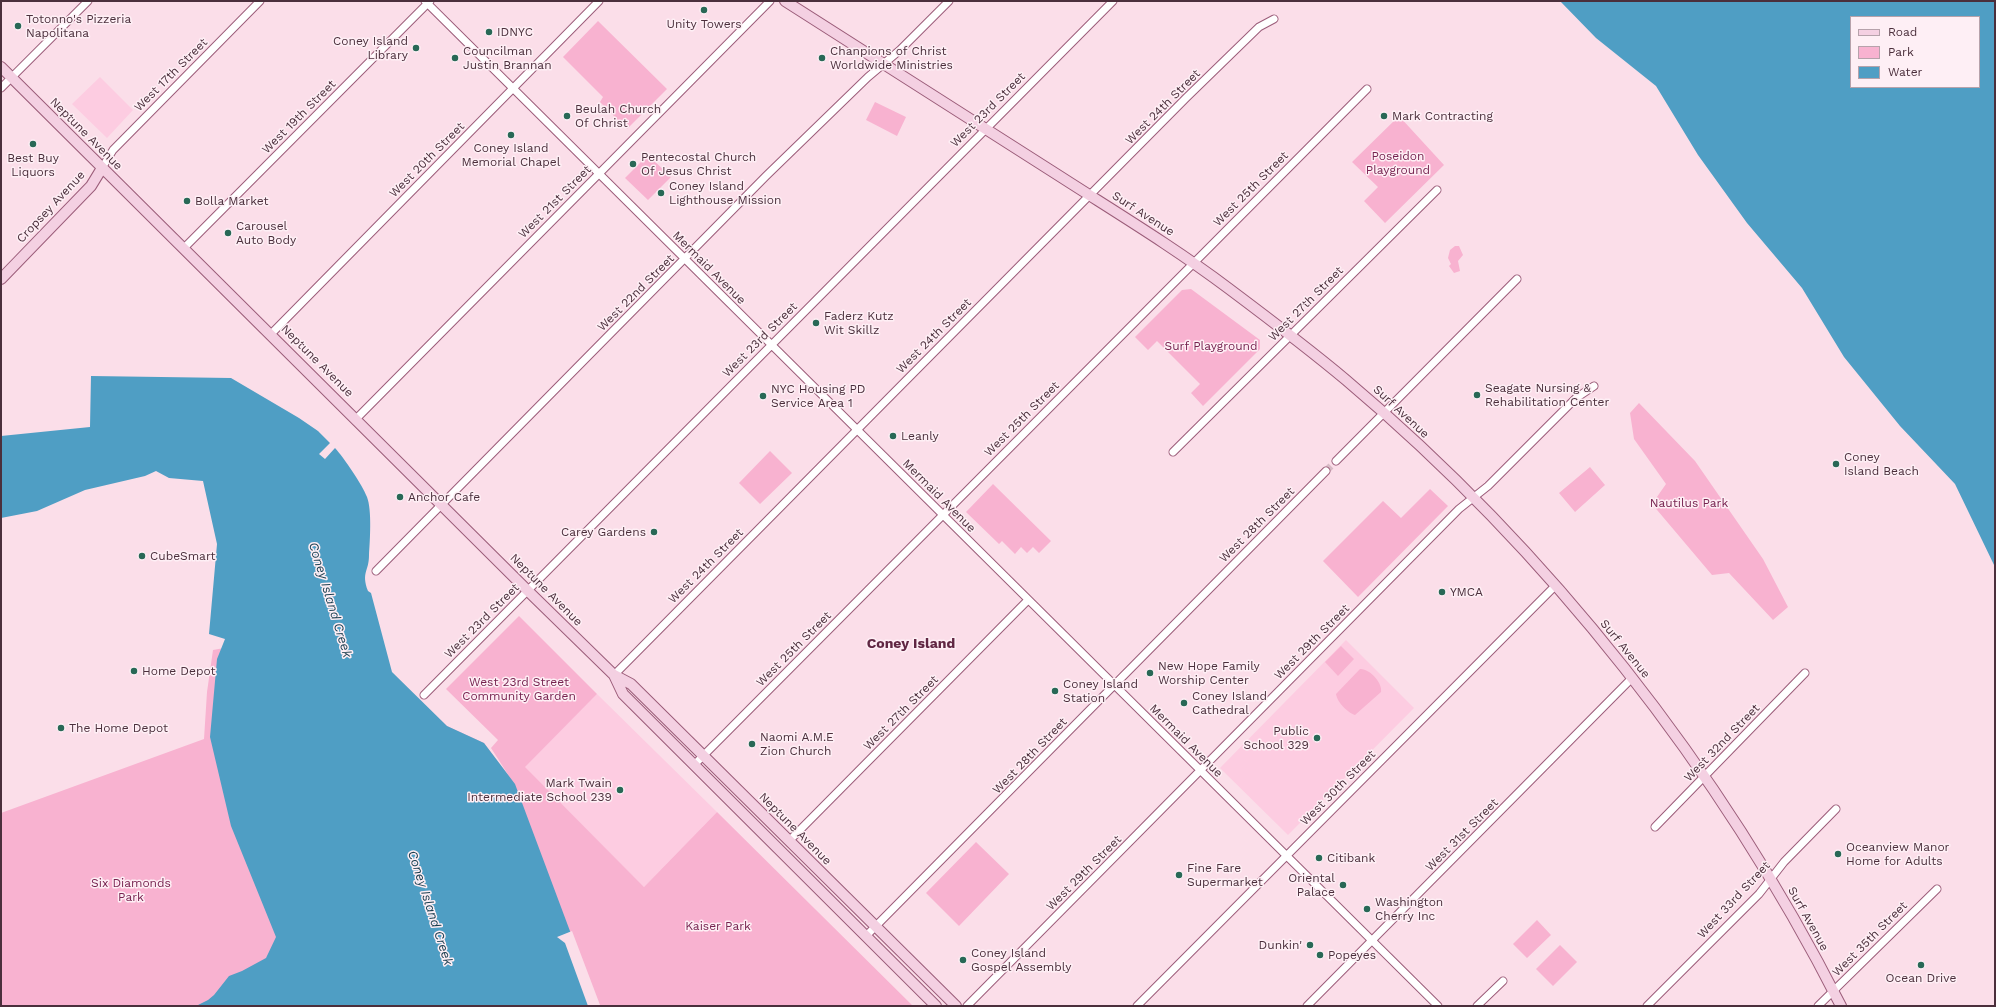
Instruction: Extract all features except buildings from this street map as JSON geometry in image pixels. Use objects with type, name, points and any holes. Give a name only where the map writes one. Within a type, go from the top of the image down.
[{"type":"main road","name":"Surf Avenue","points":[[785,1],[1090,195],[1192,262],[1291,336],[1384,413],[1473,498],[1555,586],[1632,678],[1704,776],[1770,880],[1840,1006]]},
{"type":"main road","name":"Neptune Avenue","points":[[1,67],[614,675],[631,684],[956,1006]]},
{"type":"main road","name":"Cropsey Avenue","points":[[1,279],[91,186],[102,168]]},
{"type":"main road","name":"Neptune Avenue","points":[[614,675],[623,694],[936,1006]]},
{"type":"street","points":[[1,88],[88,1]]},
{"type":"street","name":"West 17th Street","points":[[102,168],[113,150],[260,1]]},
{"type":"street","name":"West 20th Street","points":[[271,334],[599,1]]},
{"type":"street","name":"West 21st Street","points":[[356,419],[770,1]]},
{"type":"street","name":"West 22nd Street","points":[[376,570],[766,176],[868,76],[900,50],[949,1]]},
{"type":"street","name":"West 23rd Street","points":[[424,695],[985,128],[1113,1]]},
{"type":"street","name":"Mermaid Avenue","points":[[427,2],[1438,1006]]},
{"type":"street","name":"West 19th Street","points":[[184,248],[427,2]]},
{"type":"street","name":"West 24th Street","points":[[614,675],[1090,195],[1259,27],[1274,19]]},
{"type":"street","name":"West 25th Street","points":[[694,765],[1192,262],[1367,89]]},
{"type":"street","name":"West 27th Street","points":[[1173,452],[1438,190]]},
{"type":"street","points":[[1336,461],[1517,280]]},
{"type":"street","name":"West 29th Street","points":[[967,1006],[1459,509],[1497,477],[1576,398],[1594,386]]},
{"type":"street","name":"West 28th Street","points":[[866,936],[1326,471]]},
{"type":"street","name":"West 30th Street","points":[[1137,1006],[1555,586]]},
{"type":"street","name":"West 27th Street","points":[[789,841],[1028,600]]},
{"type":"street","name":"West 32nd Street","points":[[1655,827],[1805,673]]},
{"type":"street","name":"West 31st Street","points":[[1307,1006],[1632,678]]},
{"type":"street","name":"West 33rd Street","points":[[1647,1006],[1758,894],[1784,862],[1836,809]]},
{"type":"street","name":"West 35th Street","points":[[1818,1006],[1937,889]]},
{"type":"street","points":[[1477,1006],[1503,981]]},
{"type":"shaded area","points":[[100,77],[133,110],[107,138],[72,104]]},
{"type":"shaded area","name":"Public School 329","points":[[1346,640],[1414,708],[1288,835],[1220,768]]},
{"type":"shaded area","name":"Mark Twain Intermediate School 239","points":[[597,694],[717,812],[644,887],[524,767]]},
{"type":"green space","points":[[598,21],[667,89],[627,129],[600,102],[603,97],[563,57]]},
{"type":"green space","points":[[875,102],[906,117],[897,136],[866,120]]},
{"type":"green space","name":"Poseidon Playground","points":[[1399,116],[1444,165],[1385,223],[1364,201],[1378,187],[1352,162]]},
{"type":"green space","points":[[648,155],[671,177],[648,200],[625,178]]},
{"type":"green space","points":[[1455,246],[1459,246],[1463,255],[1458,261],[1460,271],[1454,273],[1449,266],[1451,264],[1448,258],[1450,250]]},
{"type":"green space","name":"Surf Playground","points":[[1191,289],[1260,340],[1260,349],[1203,406],[1191,393],[1200,384],[1157,341],[1148,350],[1135,337],[1182,290]]},
{"type":"green space","name":"Nautilus Park","points":[[1639,403],[1695,461],[1763,559],[1788,607],[1773,620],[1729,573],[1712,575],[1652,504],[1666,484],[1634,439],[1630,413]]},
{"type":"green space","points":[[770,451],[792,473],[760,504],[739,483]]},
{"type":"green space","points":[[1590,467],[1605,485],[1575,512],[1559,493]]},
{"type":"green space","points":[[993,484],[1051,541],[1039,553],[1033,547],[1027,553],[1021,547],[1015,554],[1002,541],[999,544],[966,512]]},
{"type":"green space","points":[[1430,489],[1448,506],[1358,597],[1323,561],[1383,501],[1401,518]]},
{"type":"green space","name":"Kaiser Park","points":[[519,616],[597,694],[525,767],[644,887],[717,812],[913,1006],[598,1006],[435,715],[447,726],[484,743],[509,776],[491,748],[498,740],[446,689]]},
{"type":"green space","points":[[1341,646],[1354,659],[1338,676],[1325,662]]},
{"type":"green space","name":"Six Diamonds Park","points":[[224,648],[295,967],[213,1006],[1,1006],[1,813],[204,739],[207,692],[213,650]]},
{"type":"green space","points":[[1360,669],[1364,669],[1375,677],[1380,684],[1381,692],[1355,715],[1343,707],[1336,694]]},
{"type":"green space","points":[[976,842],[1009,874],[959,926],[926,893]]},
{"type":"green space","points":[[1537,920],[1551,935],[1527,958],[1513,944]]},
{"type":"green space","points":[[1560,945],[1577,962],[1553,986],[1536,969]]},
{"type":"water","points":[[1560,1],[1995,1],[1995,567],[1955,484],[1900,426],[1844,357],[1802,288],[1747,223],[1698,155],[1656,86],[1596,38]]},
{"type":"water","name":"Coney Island Creek","points":[[91,376],[231,378],[299,418],[318,431],[330,443],[319,454],[325,459],[335,448],[339,452],[361,485],[369,503],[369,561],[365,580],[368,591],[371,593],[392,672],[447,726],[484,743],[515,784],[598,1006],[196,1006],[214,995],[229,976],[266,958],[276,937],[231,826],[210,737],[217,659],[225,639],[209,634],[217,544],[203,481],[169,478],[156,471],[145,476],[85,490],[37,511],[1,518],[1,436],[90,427]]},
{"type":"pier","points":[[572,931],[600,1006],[588,1006],[565,943],[557,937]]},
{"type":"tunnel","points":[[1326,471],[1336,461]]},
{"type":"place","name":"Unity Towers","points":[[704,10]]},
{"type":"place","name":"Totonno's Pizzeria Napolitana","points":[[18,26]]},
{"type":"place","name":"IDNYC","points":[[489,32]]},
{"type":"place","name":"Coney Island Library","points":[[416,48]]},
{"type":"place","name":"Councilman Justin Brannan","points":[[455,58]]},
{"type":"place","name":"Chanpions of Christ Worldwide Ministries","points":[[822,58]]},
{"type":"place","name":"Beulah Church Of Christ","points":[[567,116]]},
{"type":"place","name":"Mark Contracting","points":[[1384,116]]},
{"type":"place","name":"Coney Island Memorial Chapel","points":[[511,135]]},
{"type":"place","name":"Best Buy Liquors","points":[[33,144]]},
{"type":"place","name":"Pentecostal Church Of Jesus Christ","points":[[633,164]]},
{"type":"place","name":"Coney Island Lighthouse Mission","points":[[661,193]]},
{"type":"place","name":"Bolla Market","points":[[187,201]]},
{"type":"place","name":"Carousel Auto Body","points":[[228,233]]},
{"type":"place","name":"Faderz Kutz Wit Skillz","points":[[816,323]]},
{"type":"place","name":"Seagate Nursing & Rehabilitation Center","points":[[1477,395]]},
{"type":"place","name":"NYC Housing PD Service Area 1","points":[[763,396]]},
{"type":"place","name":"Leanly","points":[[893,436]]},
{"type":"place","name":"Coney Island Beach","points":[[1836,464]]},
{"type":"place","name":"Anchor Cafe","points":[[400,497]]},
{"type":"place","name":"Carey Gardens","points":[[654,532]]},
{"type":"place","name":"CubeSmart","points":[[142,556]]},
{"type":"place","name":"YMCA","points":[[1442,592]]},
{"type":"place","name":"Home Depot","points":[[134,671]]},
{"type":"place","name":"New Hope Family Worship Center","points":[[1150,673]]},
{"type":"place","name":"Coney Island Station","points":[[1055,691]]},
{"type":"place","name":"Coney Island Cathedral","points":[[1184,703]]},
{"type":"place","name":"The Home Depot","points":[[61,728]]},
{"type":"place","name":"Public School 329","points":[[1317,738]]},
{"type":"place","name":"Naomi A.M.E Zion Church","points":[[752,744]]},
{"type":"place","name":"Mark Twain Intermediate School 239","points":[[620,790]]},
{"type":"place","name":"Oceanview Manor Home for Adults","points":[[1838,854]]},
{"type":"place","name":"Citibank","points":[[1319,858]]},
{"type":"place","name":"Fine Fare Supermarket","points":[[1179,875]]},
{"type":"place","name":"Oriental Palace","points":[[1343,885]]},
{"type":"place","name":"Washington Cherry Inc","points":[[1367,909]]},
{"type":"place","name":"Dunkin'","points":[[1310,945]]},
{"type":"place","name":"Popeyes","points":[[1320,955]]},
{"type":"place","name":"Coney Island Gospel Assembly","points":[[963,960]]},
{"type":"place","name":"Ocean Drive","points":[[1921,965]]},
{"type":"district","name":"Coney Island","points":[[911,644]]},
{"type":"park label","name":"West 23rd Street Community Garden","points":[[519,689]]}]
